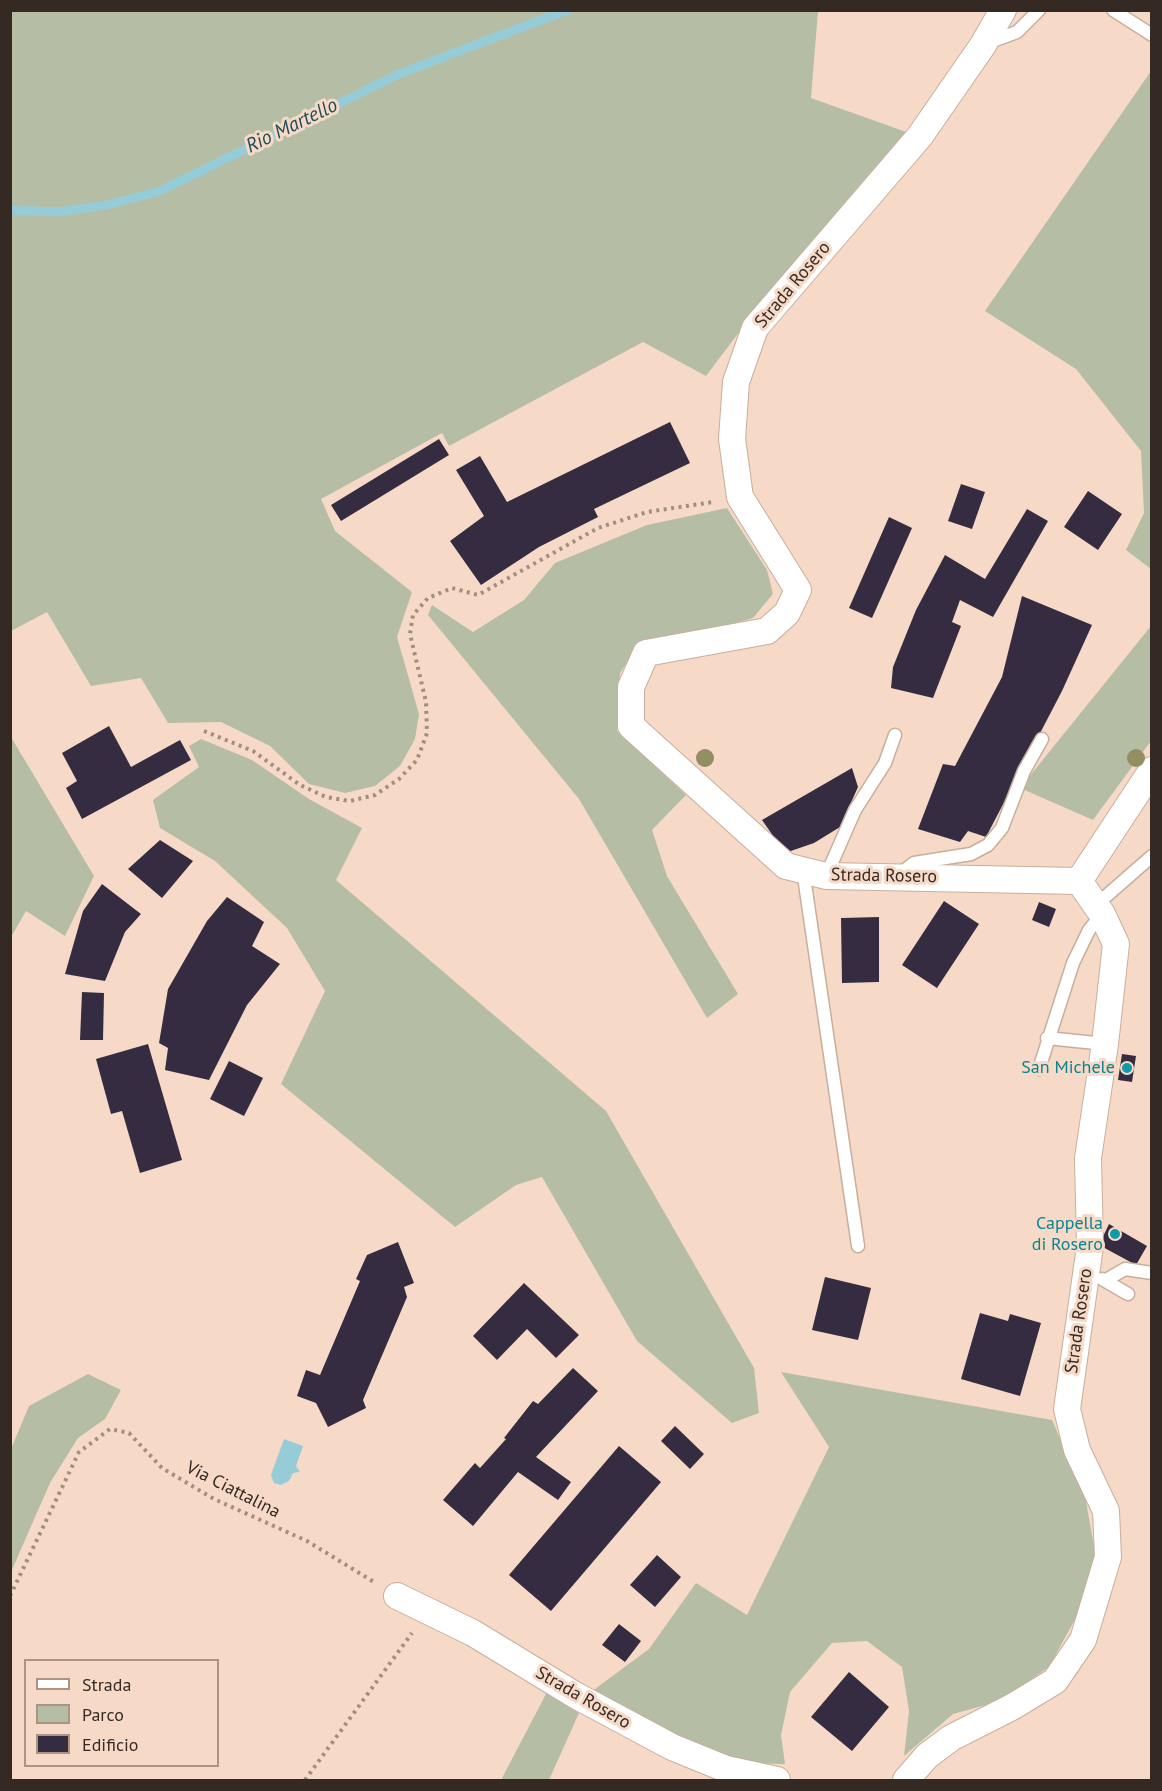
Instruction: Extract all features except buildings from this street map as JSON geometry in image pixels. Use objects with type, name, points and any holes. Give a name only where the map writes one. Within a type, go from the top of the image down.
[{"type":"street","name":"Strada Rosero","points":[[906,1780],[927,1756],[951,1738],[1012,1707],[1055,1681],[1083,1640],[1108,1557],[1106,1511],[1077,1450],[1067,1409],[1096,1277],[1090,1246],[1088,1158],[1105,1044],[1116,944],[1099,910],[1079,881],[814,873],[786,866],[631,726],[631,687],[646,653],[767,631],[787,613],[798,590],[740,498],[732,439],[736,382],[755,328],[920,136],[983,45],[1003,10]]},
{"type":"street","points":[[1079,881],[1152,770]]},
{"type":"street","name":"Strada Rosero","points":[[397,1596],[429,1611],[672,1747],[726,1769],[777,1780]]},
{"type":"lane","points":[[983,45],[1017,32],[1039,10]]},
{"type":"lane","points":[[1113,10],[1152,35]]},
{"type":"lane","points":[[858,1246],[814,873],[885,763],[895,735]]},
{"type":"lane","points":[[897,876],[914,863],[971,854],[987,844],[1002,828],[1024,771],[1042,739]]},
{"type":"lane","points":[[1039,1069],[1047,1038],[1073,963],[1099,910],[1152,856]]},
{"type":"lane","points":[[1047,1038],[1105,1044]]},
{"type":"lane","points":[[1096,1277],[1125,1269],[1152,1274]]},
{"type":"lane","points":[[1096,1277],[1128,1294]]},
{"type":"path","points":[[204,731],[253,751],[300,786],[326,797],[350,801],[375,795],[399,779],[417,760],[427,733],[426,702],[410,634],[413,615],[428,598],[452,588],[477,595],[598,528],[647,512],[740,498]]},
{"type":"path","name":"Via Ciattalina","points":[[10,1596],[79,1452],[110,1429],[129,1433],[162,1468],[214,1499],[307,1541],[397,1596]]},
{"type":"path","points":[[305,1780],[429,1611]]},
{"type":"green space","points":[[11,11],[818,11],[811,98],[909,133],[752,315],[706,376],[643,342],[449,446],[442,433],[321,499],[335,531],[412,592],[397,637],[419,714],[415,739],[400,766],[375,786],[345,793],[309,784],[270,746],[221,722],[168,723],[141,678],[91,686],[47,612],[11,631]]},
{"type":"green space","points":[[1151,71],[1151,569],[1126,550],[1144,513],[1141,451],[1076,369],[985,311]]},
{"type":"green space","points":[[727,508],[767,570],[773,594],[753,618],[696,634],[641,641],[620,673],[617,731],[686,795],[652,830],[667,876],[738,994],[707,1018],[579,799],[428,615],[432,605],[473,632],[524,600],[555,563],[647,525]]},
{"type":"green space","points":[[1151,626],[1151,741],[1093,820],[1020,788]]},
{"type":"green space","points":[[11,737],[94,876],[65,936],[26,911],[11,937]]},
{"type":"green space","points":[[201,739],[252,760],[309,799],[362,828],[336,880],[606,1111],[754,1368],[759,1413],[732,1423],[637,1341],[542,1177],[516,1185],[455,1227],[281,1084],[325,991],[287,928],[215,861],[160,828],[153,800],[199,767],[189,746]]},
{"type":"green space","points":[[781,1372],[1052,1420],[1085,1496],[1095,1552],[1085,1601],[1049,1667],[1000,1701],[953,1714],[904,1756],[909,1711],[902,1667],[867,1641],[832,1643],[790,1692],[781,1735],[785,1764],[737,1763],[680,1740],[591,1692],[649,1649],[696,1583],[747,1615],[829,1447]]},
{"type":"green space","points":[[88,1374],[121,1390],[105,1419],[78,1438],[50,1483],[11,1572],[11,1449],[29,1406]]},
{"type":"green space","points":[[547,1692],[579,1713],[549,1780],[501,1780]]},
{"type":"water","points":[[284,1439],[303,1446],[296,1466],[300,1472],[293,1473],[289,1481],[281,1485],[274,1483],[271,1475]]},
{"type":"waterway","name":"Rio Martello","points":[[10,210],[56,212],[107,205],[160,191],[399,74],[567,10]]},
{"type":"place","name":"San Michele","points":[[1127,1068]]},
{"type":"place","name":"Cappella di Rosero","points":[[1115,1234]]}]
